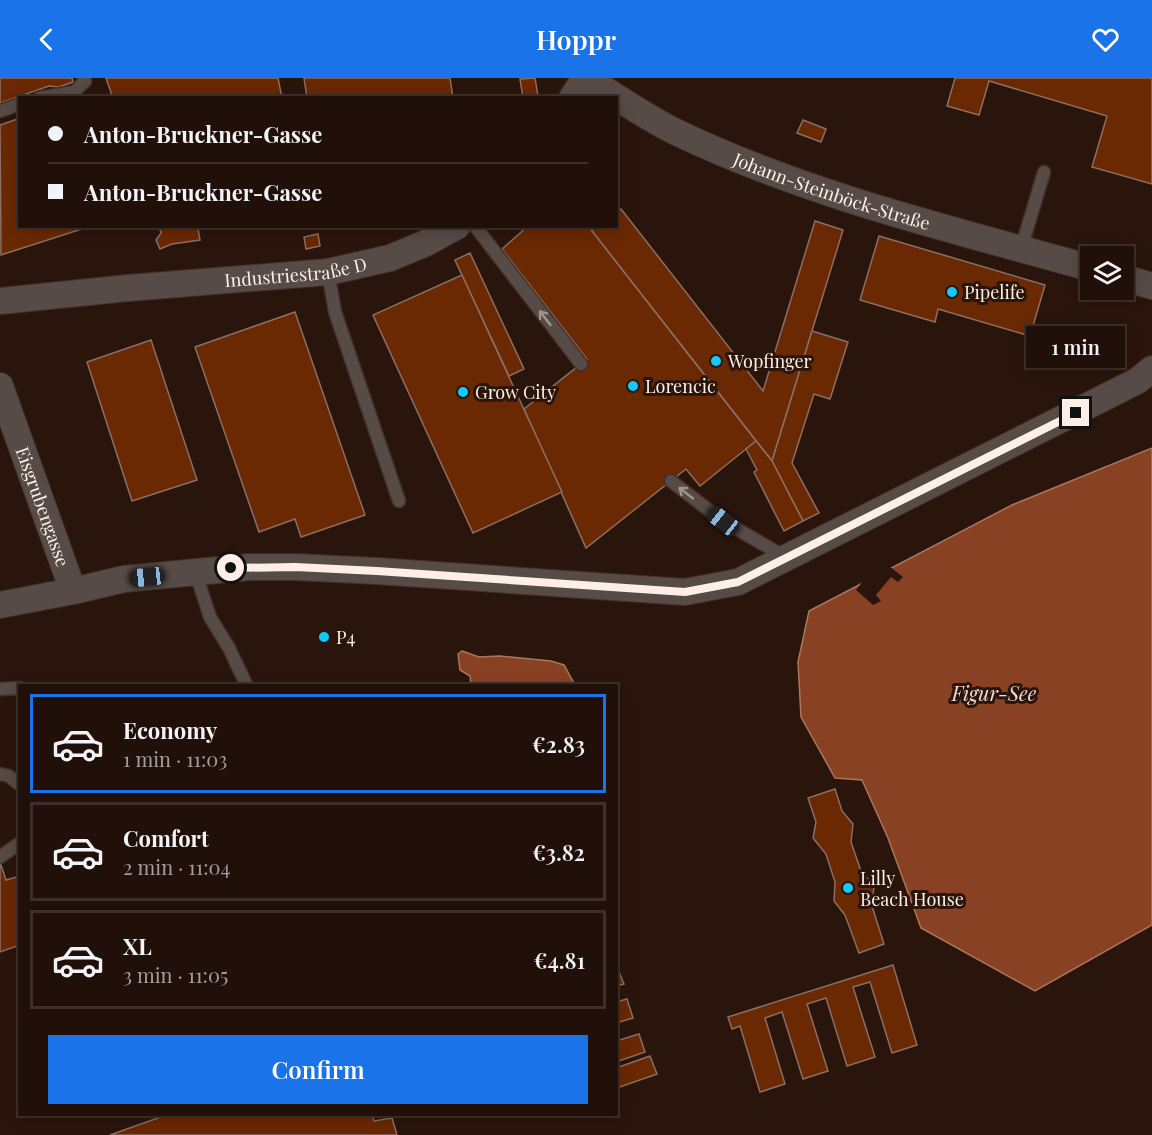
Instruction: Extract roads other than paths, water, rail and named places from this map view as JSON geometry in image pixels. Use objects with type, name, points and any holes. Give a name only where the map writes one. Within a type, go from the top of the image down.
[{"type":"street","points":[[573,96],[586,78]]},
{"type":"street","name":"Johann-Steinböck-Straße","points":[[586,78],[616,96]]},
{"type":"street","name":"Johann-Steinböck-Straße","points":[[618,97],[674,131],[741,160],[853,200],[1080,265]]},
{"type":"street","name":"Industriestraße D","points":[[0,301],[328,272],[390,258],[426,243],[452,228]]},
{"type":"street","points":[[1134,281],[1152,286]]},
{"type":"street","points":[[0,604],[74,591],[124,579],[249,567],[295,567],[685,592],[738,582],[1137,381],[1152,369]]},
{"type":"street","name":"Eisgrubengasse","points":[[0,386],[74,591]]},
{"type":"lane","points":[[51,96],[74,92],[85,81],[84,78]]},
{"type":"lane","points":[[0,111],[18,105]]},
{"type":"lane","points":[[1021,249],[1044,172]]},
{"type":"lane","points":[[477,228],[581,364]]},
{"type":"lane","points":[[328,272],[335,312],[399,501]]},
{"type":"lane","points":[[671,481],[723,521],[788,558]]},
{"type":"lane","points":[[195,571],[210,617],[229,648],[246,684]]},
{"type":"lane","points":[[0,689],[18,688]]},
{"type":"lane","points":[[0,774],[9,776],[18,783]]},
{"type":"lane","points":[[0,857],[18,844]]},
{"type":"water","name":"Figur-See","points":[[1152,448],[1152,925],[1035,991],[921,928],[888,838],[862,780],[835,778],[801,717],[798,662],[809,611],[1012,505]]},
{"type":"water","points":[[462,651],[479,657],[499,656],[551,661],[564,665],[574,684],[471,684],[470,676],[460,670],[458,654]]},
{"type":"place","name":"Pipelife","points":[[952,292]]},
{"type":"place","name":"Wopfinger","points":[[716,361]]},
{"type":"place","name":"Lorencic","points":[[633,386]]},
{"type":"place","name":"Grow City","points":[[463,392]]},
{"type":"place","name":"P4","points":[[324,637]]},
{"type":"place","name":"Lilly Beach House","points":[[848,888]]}]
